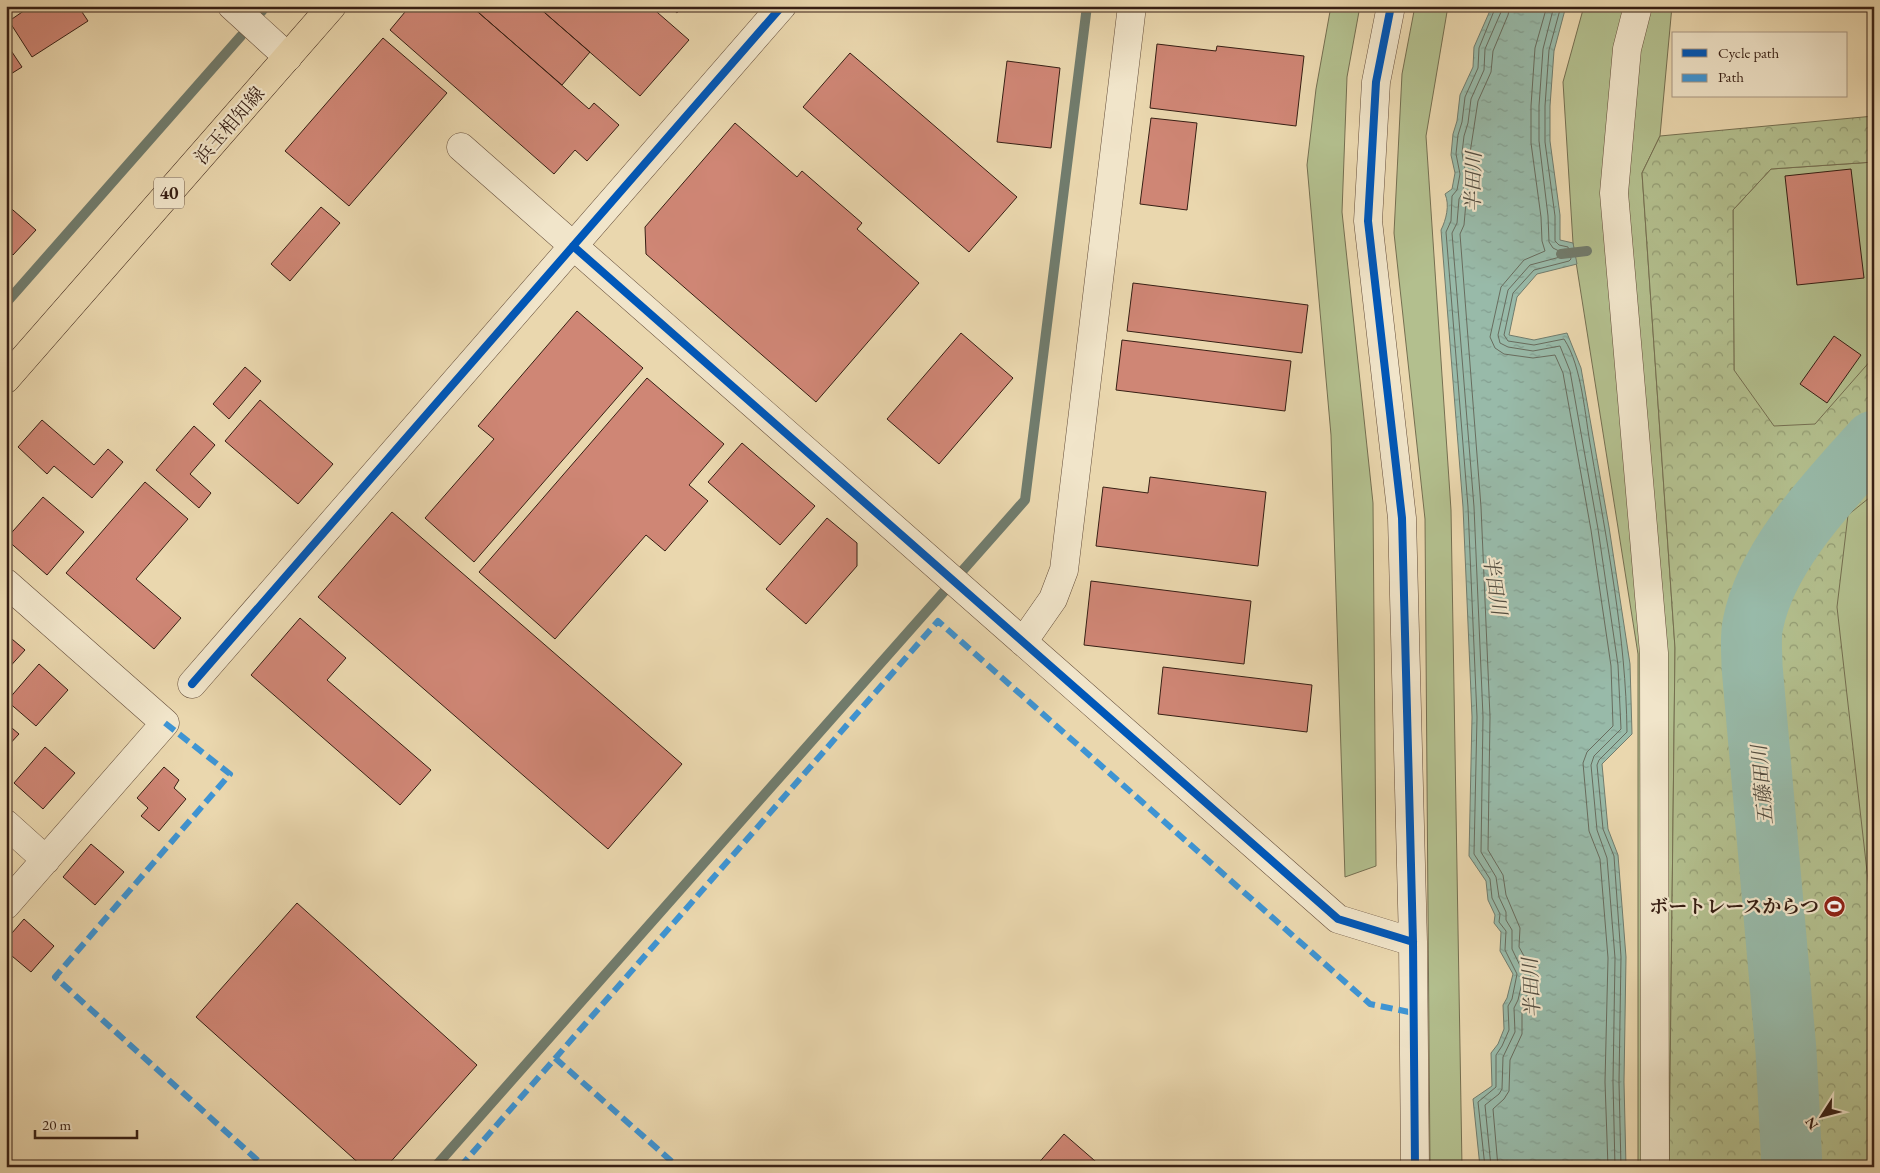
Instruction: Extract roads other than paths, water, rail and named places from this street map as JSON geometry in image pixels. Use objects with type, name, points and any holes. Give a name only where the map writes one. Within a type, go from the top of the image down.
[{"type":"main road","name":"浜玉相知線","points":[[6,379],[332,6]]},
{"type":"street","points":[[232,6],[288,57]]},
{"type":"street","points":[[192,684],[782,6]]},
{"type":"street","points":[[1023,642],[1053,599],[1064,570],[1132,6]]},
{"type":"street","points":[[1391,6],[1376,82],[1368,221],[1402,518],[1413,942],[1415,1167]]},
{"type":"street","points":[[1638,6],[1627,49],[1614,193],[1654,653],[1655,1167]]},
{"type":"street","points":[[461,147],[1338,919],[1413,942]]},
{"type":"street","points":[[6,583],[165,723],[6,905]]},
{"type":"street","points":[[6,824],[46,860]]},
{"type":"water","name":"半田川","points":[[1492,6],[1566,6],[1554,51],[1550,106],[1550,141],[1560,215],[1560,240],[1573,243],[1577,264],[1537,274],[1517,297],[1509,335],[1534,340],[1567,333],[1581,368],[1609,527],[1630,664],[1632,734],[1602,764],[1608,829],[1618,855],[1626,957],[1624,1082],[1626,1167],[1480,1167],[1473,1099],[1492,1086],[1491,1053],[1498,1044],[1504,1029],[1503,1005],[1507,998],[1513,974],[1500,951],[1501,932],[1494,923],[1495,915],[1488,900],[1486,881],[1469,856],[1472,717],[1463,507],[1441,230],[1447,212],[1445,194],[1452,189],[1455,173],[1451,155],[1460,95],[1473,67],[1474,47]]},
{"type":"waterway","points":[[261,12],[266,6]]},
{"type":"waterway","points":[[435,1167],[1025,500],[1087,6]]},
{"type":"waterway","points":[[6,303],[241,36]]},
{"type":"waterway","points":[[1561,254],[1587,251]]},
{"type":"waterway","name":"五藤田川","points":[[1792,1167],[1786,1051],[1752,666],[1752,629],[1760,599],[1785,549],[1819,503],[1874,441]]},
{"type":"place","name":"ボートレースからつ","points":[[1835,906]]}]
